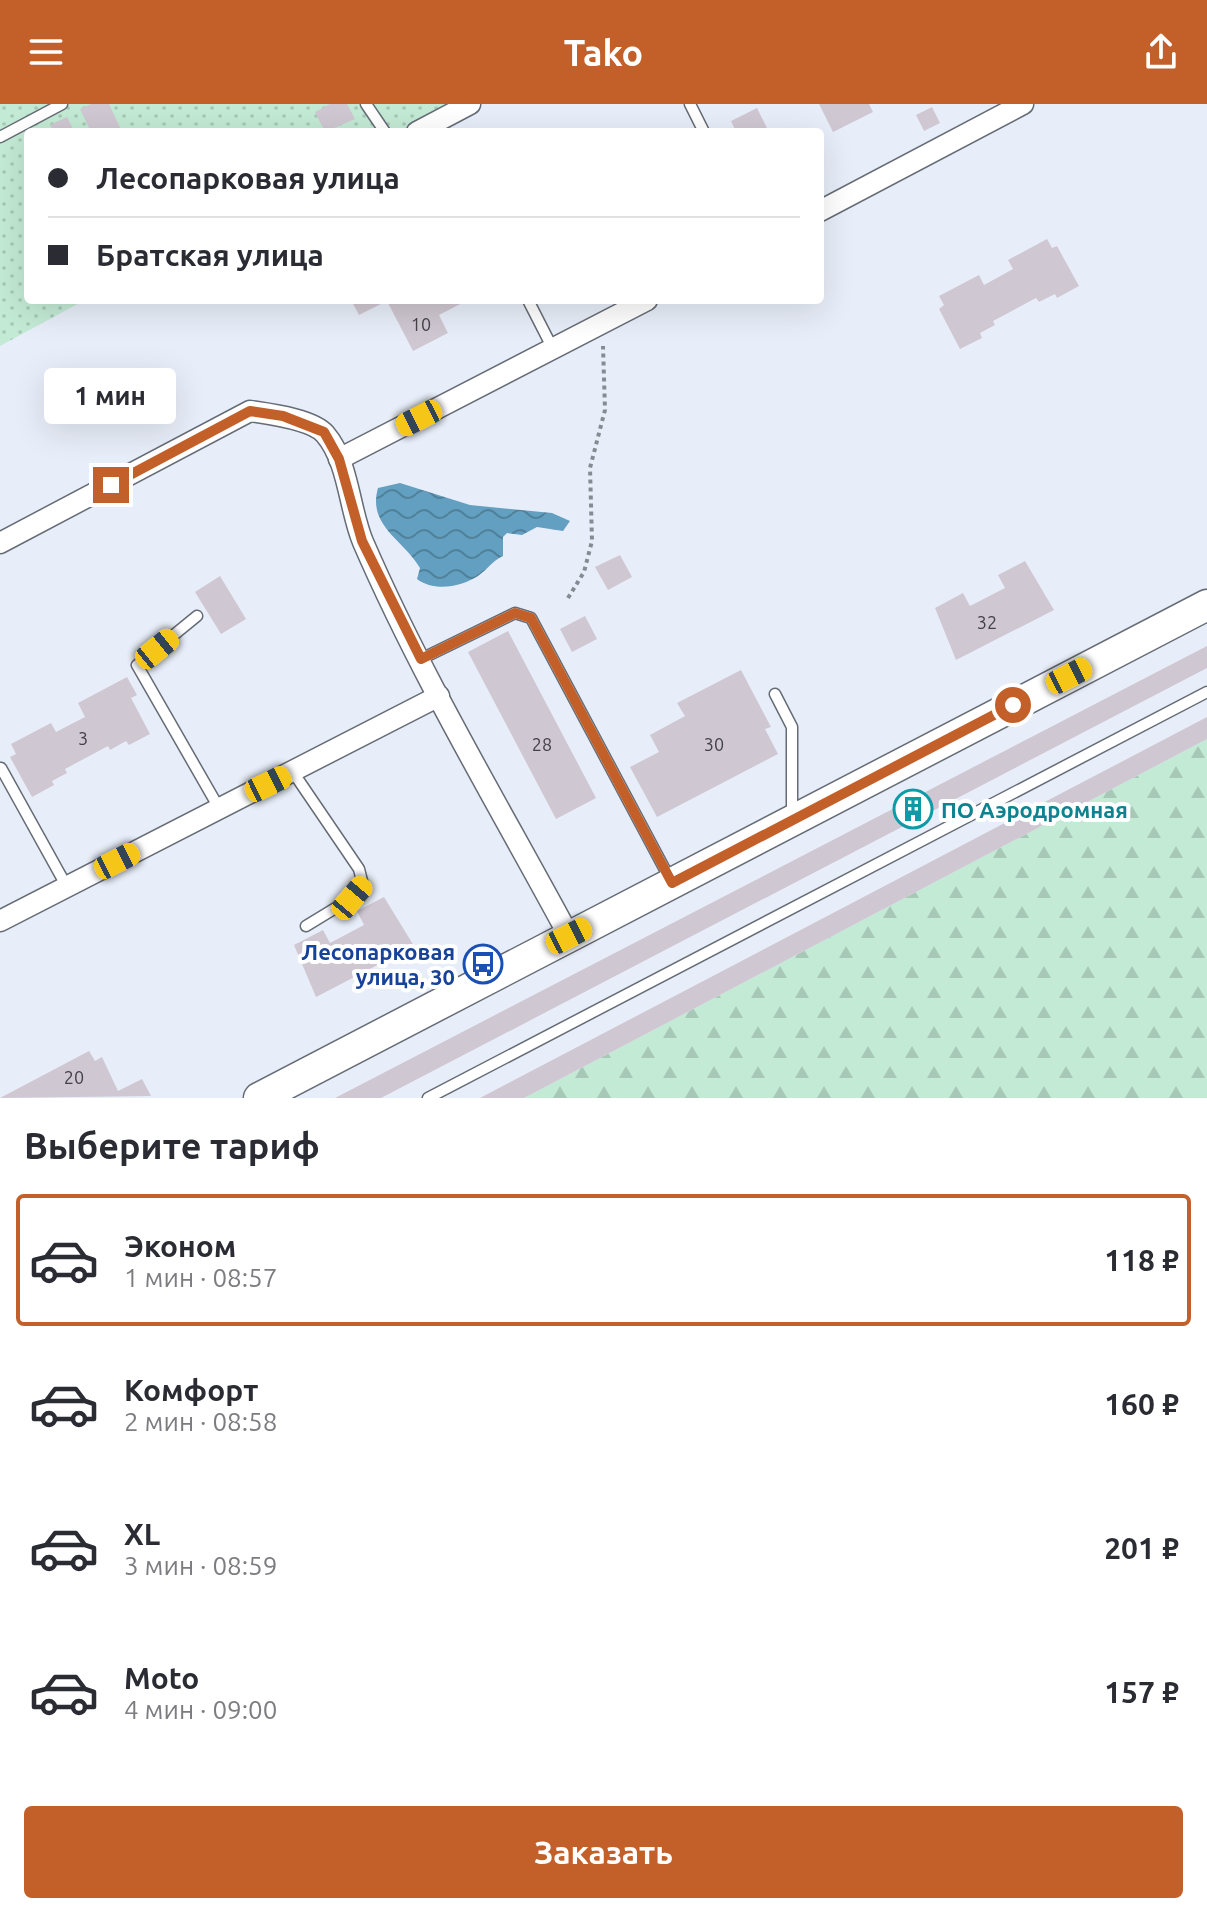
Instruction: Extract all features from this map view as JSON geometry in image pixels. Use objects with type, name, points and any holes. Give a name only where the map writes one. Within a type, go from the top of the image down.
[{"type":"street","points":[[440,127],[470,104]]},
{"type":"street","points":[[824,209],[1023,104]]},
{"type":"street","points":[[339,459],[639,304]]},
{"type":"street","points":[[0,543],[250,411],[283,416],[324,432],[339,459],[362,541],[439,696],[569,936]]},
{"type":"street","points":[[259,1098],[1207,605]]},
{"type":"street","points":[[0,921],[439,696]]},
{"type":"lane","points":[[0,137],[62,104]]},
{"type":"lane","points":[[366,104],[382,128]]},
{"type":"lane","points":[[690,104],[702,128]]},
{"type":"lane","points":[[530,304],[553,349]]},
{"type":"lane","points":[[421,659],[515,613],[531,618],[672,883]]},
{"type":"lane","points":[[197,616],[137,665],[219,808]]},
{"type":"lane","points":[[428,1098],[1207,692]]},
{"type":"lane","points":[[775,694],[792,727],[792,820]]},
{"type":"lane","points":[[1,768],[67,887]]},
{"type":"lane","points":[[293,772],[359,869],[363,885],[352,898],[306,926]]},
{"type":"path","points":[[568,598],[584,572],[592,541],[590,468],[605,410],[602,323]]},
{"type":"green space","points":[[0,104],[453,104],[408,128],[24,128],[24,304],[78,304],[0,346]]},
{"type":"green space","points":[[1207,739],[1207,1098],[524,1098]]},
{"type":"water","points":[[400,483],[470,505],[552,513],[570,521],[563,531],[537,527],[522,535],[507,533],[503,537],[503,556],[478,576],[456,585],[431,586],[417,579],[420,568],[382,523],[378,513],[378,488]]},
{"type":"building","points":[[91,104],[109,104],[120,128],[89,128],[80,109]]},
{"type":"building","points":[[330,104],[347,104],[355,119],[334,128],[323,128],[315,112]]},
{"type":"building","points":[[819,104],[869,104],[873,112],[833,132]]},
{"type":"building","points":[[932,107],[940,123],[924,131],[916,115]]},
{"type":"building","points":[[757,108],[767,128],[734,128],[731,121]]},
{"type":"building","points":[[67,117],[72,128],[52,128],[50,125]]},
{"type":"building","points":[[1047,239],[1052,248],[1057,246],[1079,286],[1057,298],[1055,294],[1039,302],[1036,298],[993,321],[995,325],[980,333],[982,338],[960,349],[939,309],[944,305],[939,296],[979,275],[984,285],[1013,269],[1008,260]]},
{"type":"building","points":[[353,304],[381,304],[359,315]]},
{"type":"building","points":[[389,304],[460,304],[439,315],[448,333],[413,351]]},
{"type":"building","points":[[620,555],[632,577],[608,590],[595,567]]},
{"type":"building","points":[[1025,561],[1054,610],[956,660],[935,608],[963,593],[970,606],[1005,588],[998,575]]},
{"type":"building","points":[[220,576],[246,619],[221,634],[195,592]]},
{"type":"building","points":[[585,616],[597,639],[572,652],[560,629]]},
{"type":"building","points":[[508,631],[596,798],[556,819],[468,652]]},
{"type":"building","name":"ПО Аэродромная","points":[[1207,646],[1207,668],[381,1098],[335,1098]]},
{"type":"building","points":[[741,670],[771,727],[765,729],[778,754],[657,817],[630,767],[659,752],[650,735],[685,716],[677,703]]},
{"type":"building","points":[[127,677],[137,695],[131,698],[150,734],[129,745],[126,741],[110,750],[108,746],[65,769],[67,773],[52,781],[54,785],[32,797],[10,757],[16,754],[11,744],[51,723],[56,732],[85,717],[78,703]]},
{"type":"building","points":[[1207,717],[1207,739],[524,1098],[480,1098]]},
{"type":"building","points":[[384,897],[414,946],[316,997],[294,945],[323,930],[330,943],[364,925],[357,911]]},
{"type":"building","points":[[89,1051],[95,1061],[102,1057],[118,1091],[142,1079],[151,1096],[0,1098]]},
{"type":"place","name":"ПО Аэродромная","points":[[913,809]]},
{"type":"place","name":"Лесопарковая улица, 30","points":[[483,964]]},
{"type":"route","points":[[111,485],[250,411],[283,416],[324,432],[339,459],[362,541],[421,659],[515,613],[531,618],[672,883],[1013,705]]}]
